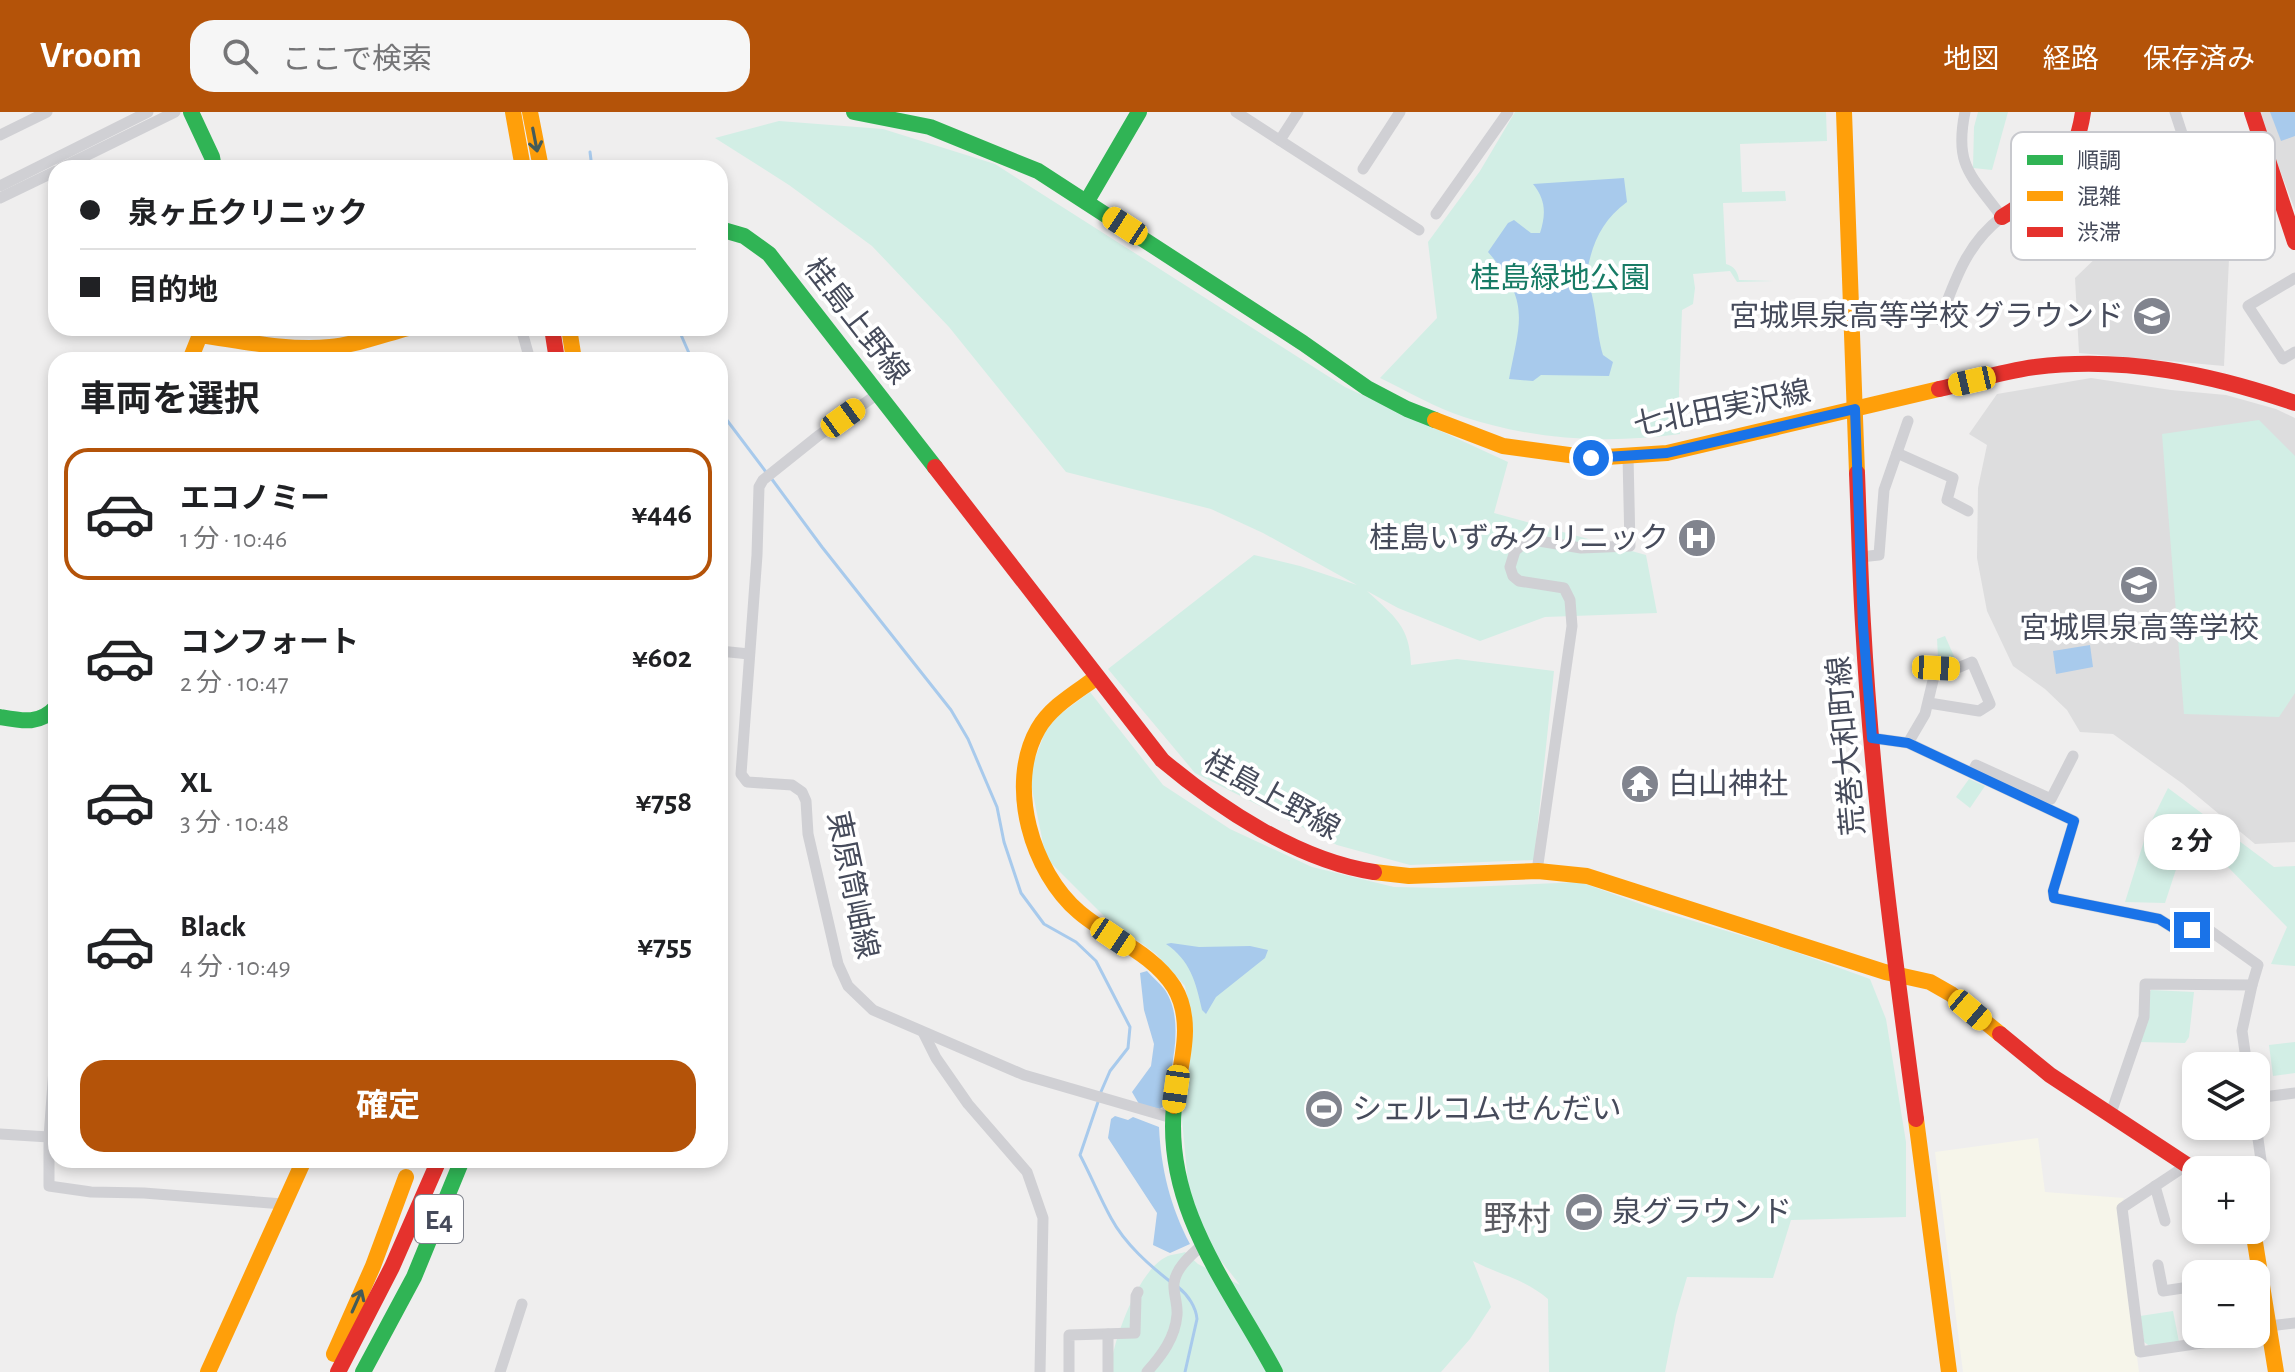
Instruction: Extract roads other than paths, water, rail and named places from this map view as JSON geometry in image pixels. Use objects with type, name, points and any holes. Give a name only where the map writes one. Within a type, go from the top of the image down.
[{"type":"main road","points":[[191,112],[213,160]]},
{"type":"main road","points":[[513,112],[522,160]]},
{"type":"main road","points":[[530,112],[539,160]]},
{"type":"main road","name":"七北田実沢線","points":[[854,112],[930,127],[1038,171],[1367,388],[1407,409],[1503,446],[1591,458],[1667,453],[2033,367],[2073,364],[2190,372],[2295,403]]},
{"type":"main road","points":[[1087,201],[1139,112]]},
{"type":"main road","name":"荒巻大和町線","points":[[1844,112],[1860,557],[1872,738],[1897,974],[1949,1372]]},
{"type":"main road","points":[[2081,132],[2083,112]]},
{"type":"main road","points":[[2252,112],[2258,132]]},
{"type":"main road","points":[[2275,182],[2295,242]]},
{"type":"main road","points":[[2002,217],[2011,212]]},
{"type":"main road","name":"桂島上野線","points":[[728,231],[744,236],[769,254],[1162,760],[1183,780],[1213,801],[1327,858],[1361,870],[1389,875],[1537,871],[1587,876],[1930,982],[1951,994],[2050,1075],[2182,1161]]},
{"type":"main road","points":[[224,336],[292,348],[320,348],[379,336]]},
{"type":"main road","points":[[1097,677],[1056,709],[1039,726],[1028,746],[1022,775],[1040,859],[1060,893],[1074,909],[1161,971],[1176,991],[1184,1029],[1172,1118],[1177,1180],[1187,1217],[1200,1247],[1275,1372]]},
{"type":"main road","points":[[0,717],[33,722],[48,716]]},
{"type":"main road","points":[[208,1372],[300,1168]]},
{"type":"main road","name":"E4","points":[[338,1372],[392,1267],[435,1168]]},
{"type":"main road","name":"E4","points":[[363,1372],[414,1277],[459,1168]]},
{"type":"main road","points":[[326,1372],[373,1266],[406,1177]]},
{"type":"main road","points":[[372,1372],[414,1277]]},
{"type":"main road","points":[[2270,1330],[2276,1372]]},
{"type":"street","points":[[0,135],[47,112]]},
{"type":"street","points":[[52,160],[148,112]]},
{"type":"street","points":[[77,160],[175,112]]},
{"type":"street","points":[[1236,112],[1419,230]]},
{"type":"street","points":[[1280,140],[1298,112]]},
{"type":"street","points":[[1363,169],[1400,112]]},
{"type":"street","points":[[1436,214],[1508,112]]},
{"type":"street","points":[[1940,320],[1971,247],[1985,230],[2002,217],[1965,166],[1960,136],[1965,112]]},
{"type":"street","points":[[2175,112],[2182,132]]},
{"type":"street","points":[[0,186],[48,162]]},
{"type":"street","points":[[0,198],[48,174]]},
{"type":"street","points":[[2295,278],[2248,306],[2283,359],[2295,352]]},
{"type":"street","name":"東原筒岫線","points":[[879,393],[774,471],[759,487],[741,774],[747,782],[792,785],[802,792],[806,801],[814,862],[843,977],[856,995],[873,1010],[1014,1071],[1172,1118]]},
{"type":"street","points":[[1860,557],[1879,555],[1884,490],[1908,421]]},
{"type":"street","points":[[1897,453],[1953,478],[1947,500],[1968,511]]},
{"type":"street","points":[[1537,871],[1572,626],[1570,600],[1564,588],[1519,581],[1510,567],[1520,546],[1533,540],[1581,548],[1630,546],[1628,456]]},
{"type":"street","points":[[728,652],[749,654]]},
{"type":"street","points":[[1908,743],[1925,714],[1936,668],[1955,669],[1972,662],[1990,704],[1979,711],[1929,703]]},
{"type":"street","points":[[1872,738],[1908,743],[2074,821],[2053,891],[2054,898],[2159,919],[2175,929],[2209,930],[2258,965],[2242,1031],[2245,1052]]},
{"type":"street","points":[[1972,773],[1976,765],[2051,799],[2073,756]]},
{"type":"street","points":[[2111,1113],[2144,1017],[2145,984],[2252,985]]},
{"type":"street","points":[[924,1034],[936,1058],[968,1104],[1021,1163],[1036,1197],[1043,1218],[1040,1372]]},
{"type":"street","points":[[2270,1096],[2295,1093]]},
{"type":"street","points":[[0,1134],[48,1137]]},
{"type":"street","points":[[49,1168],[49,1186],[91,1192],[283,1204]]},
{"type":"street","points":[[2182,1173],[2122,1208],[2140,1352],[2182,1345]]},
{"type":"street","points":[[2155,1186],[2165,1221]]},
{"type":"street","points":[[1147,1372],[1173,1334],[1177,1304],[1174,1281],[1186,1260],[1200,1247]]},
{"type":"street","points":[[2158,1265],[2163,1291],[2182,1288]]},
{"type":"street","points":[[1069,1372],[1069,1335],[1135,1333],[1138,1292]]},
{"type":"street","points":[[500,1372],[522,1304]]},
{"type":"street","points":[[2270,1330],[2295,1323]]},
{"type":"street","points":[[1108,1334],[1108,1372]]},
{"type":"water","points":[[2270,112],[2295,112],[2295,136],[2281,141]]},
{"type":"water","points":[[1624,178],[1627,202],[1603,226],[1586,278],[1603,355],[1613,362],[1609,376],[1541,375],[1533,381],[1509,379],[1519,312],[1511,285],[1488,252],[1508,223],[1514,220],[1531,233],[1540,233],[1544,207],[1533,184]]},
{"type":"water","points":[[2090,645],[2093,667],[2056,674],[2053,651]]},
{"type":"water","points":[[1166,944],[1199,947],[1250,946],[1268,950],[1265,958],[1216,997],[1206,1014],[1186,965]]},
{"type":"water","points":[[1147,971],[1165,990],[1175,1017],[1173,1061],[1165,1104],[1160,1109],[1139,1104],[1132,1092],[1151,1066],[1154,1044],[1144,1010],[1140,973]]},
{"type":"water","points":[[1115,1116],[1128,1120],[1133,1117],[1159,1127],[1168,1187],[1190,1244],[1170,1253],[1153,1245],[1157,1213],[1108,1138],[1111,1119]]},
{"type":"waterway","points":[[590,152],[591,160]]},
{"type":"waterway","points":[[682,336],[688,352]]},
{"type":"waterway","points":[[728,422],[766,472]]},
{"type":"waterway","points":[[771,478],[951,710],[968,739],[997,807],[1004,842],[1021,893],[1044,924],[1076,942],[1096,961],[1130,1027],[1128,1048],[1110,1071],[1100,1094]]},
{"type":"waterway","points":[[1098,1102],[1080,1155],[1123,1237],[1172,1283]]},
{"type":"waterway","points":[[1178,1287],[1191,1302],[1197,1319],[1185,1372]]},
{"type":"place","name":"宮城県泉高等学校 グラウンド","points":[[2152,316]]},
{"type":"place","name":"桂島いずみクリニック","points":[[1697,538]]},
{"type":"place","name":"宮城県泉高等学校","points":[[2139,585]]},
{"type":"place","name":"白山神社","points":[[1640,784]]},
{"type":"place","name":"シェルコムせんだい","points":[[1324,1109]]},
{"type":"place","name":"泉グラウンド","points":[[1584,1212]]},
{"type":"district","name":"野村","points":[[1517,1218]]},
{"type":"park label","name":"桂島緑地公園","points":[[1560,278]]}]
